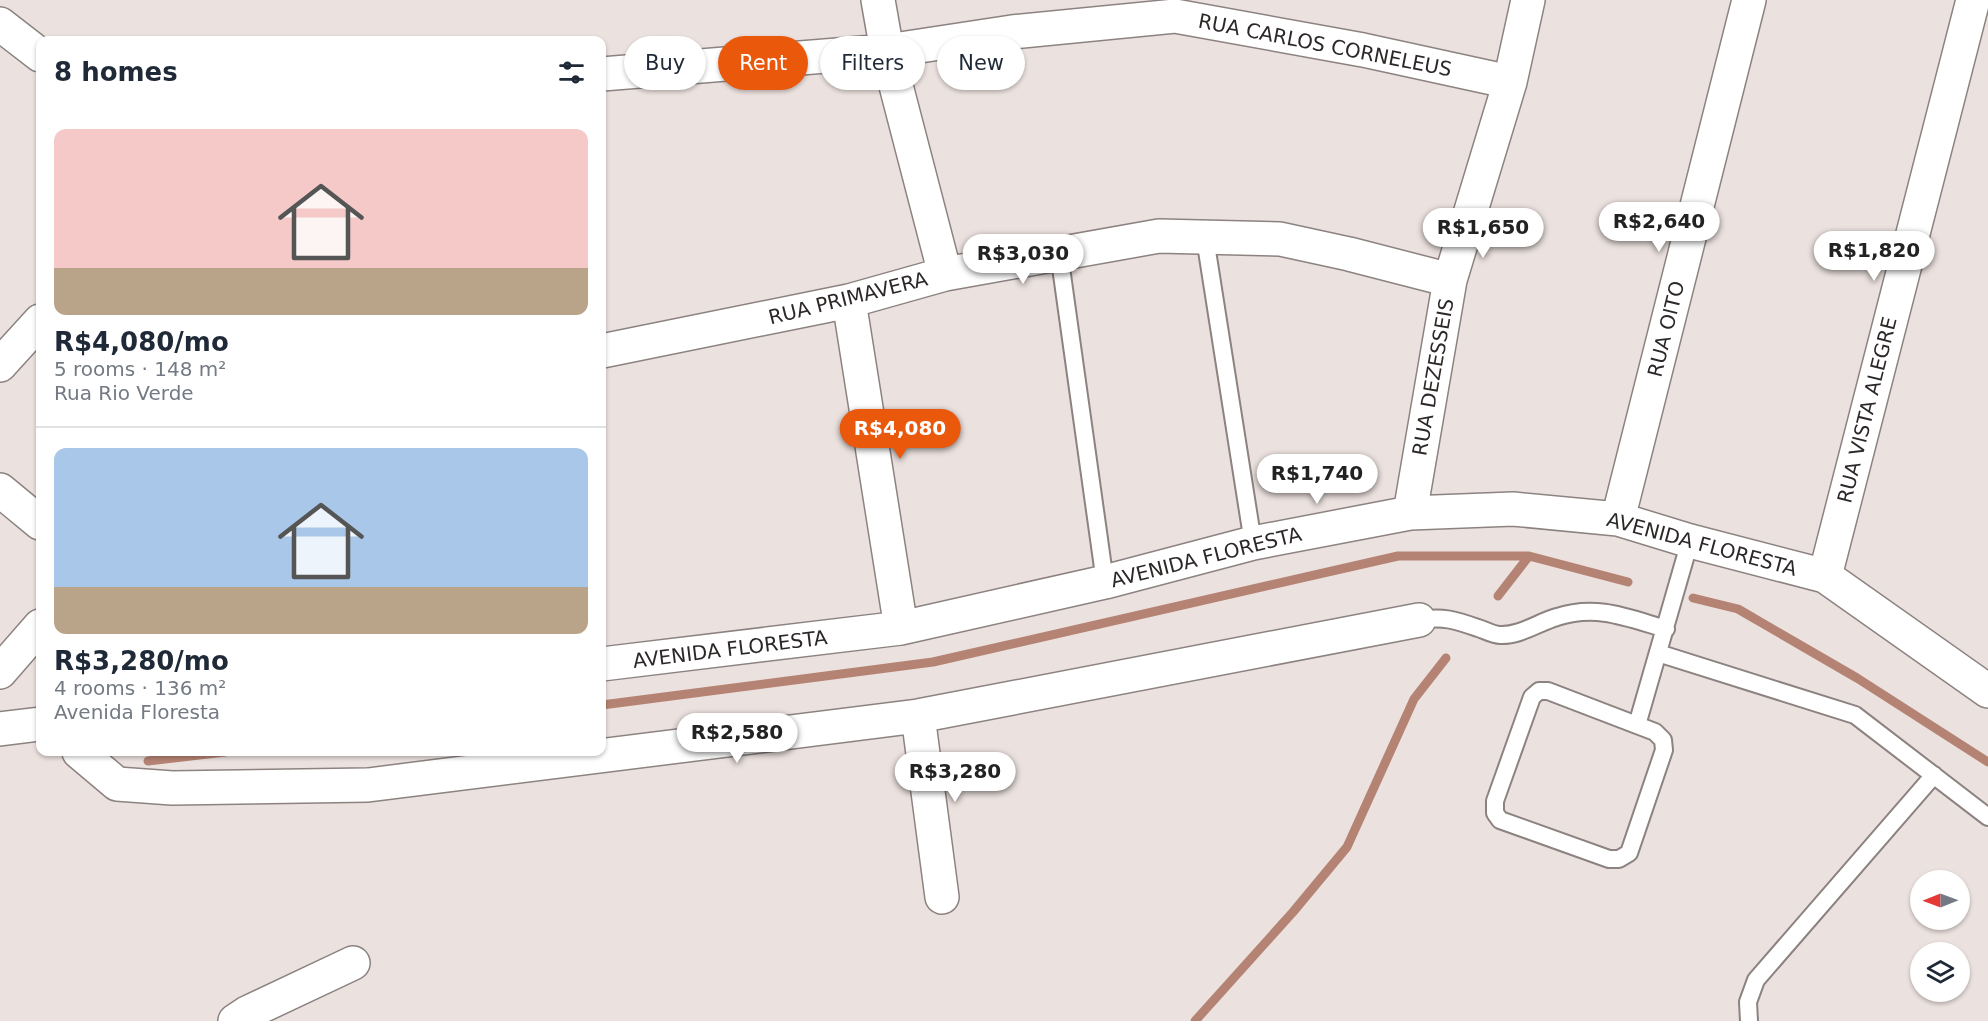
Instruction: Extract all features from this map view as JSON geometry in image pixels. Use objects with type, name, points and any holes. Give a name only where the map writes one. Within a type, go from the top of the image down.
[{"type":"street","points":[[878,0],[884,36]]},
{"type":"street","name":"RUA DEZESSEIS","points":[[1410,513],[1450,279],[1510,82],[1528,0]]},
{"type":"street","name":"RUA OITO","points":[[1618,519],[1749,0]]},
{"type":"street","name":"RUA VISTA ALEGRE","points":[[1825,576],[1973,0]]},
{"type":"street","name":"RUA CARLOS CORNELEUS","points":[[925,45],[1012,32],[1175,16],[1363,50],[1510,82]]},
{"type":"street","points":[[0,24],[36,53]]},
{"type":"street","name":"RUA CARLOS CORNELEUS","points":[[606,74],[820,56]]},
{"type":"street","points":[[897,90],[945,274]]},
{"type":"street","name":"RUA PRIMAVERA","points":[[606,350],[849,301],[945,274],[1159,236],[1280,239],[1450,279]]},
{"type":"street","points":[[849,301],[901,628]]},
{"type":"street","points":[[0,365],[36,325]]},
{"type":"street","points":[[0,490],[36,520]]},
{"type":"street","name":"AVENIDA FLORESTA","points":[[606,664],[901,628],[1105,582],[1253,543],[1410,513],[1512,509],[1618,519],[1690,541],[1825,576],[1988,691]]},
{"type":"street","points":[[606,755],[918,716],[1419,620]]},
{"type":"street","points":[[0,672],[36,631]]},
{"type":"street","points":[[918,716],[942,897]]},
{"type":"street","points":[[0,729],[36,724]]},
{"type":"street","points":[[84,756],[117,784],[172,788],[368,785],[599,756]]},
{"type":"street","points":[[235,1021],[247,1013],[353,963]]},
{"type":"lane","points":[[1205,238],[1253,543]]},
{"type":"lane","points":[[1059,253],[1105,582]]},
{"type":"lane","points":[[1637,726],[1690,541]]},
{"type":"lane","points":[[1419,620],[1436,617],[1453,619],[1498,635],[1519,632],[1558,616],[1583,612],[1607,612],[1666,629]]},
{"type":"lane","points":[[1658,653],[1855,715],[1988,817]]},
{"type":"lane","points":[[1539,691],[1548,691],[1637,726],[1655,732],[1663,740],[1664,750],[1629,853],[1620,859],[1609,859],[1500,820],[1495,813],[1495,801],[1502,780],[1532,697],[1539,691]]},
{"type":"lane","points":[[1749,1021],[1748,1002],[1756,980],[1934,775]]},
{"type":"waterway","points":[[606,704],[933,662],[1398,556],[1529,556],[1628,582]]},
{"type":"waterway","points":[[1498,596],[1529,556]]},
{"type":"waterway","points":[[1693,598],[1738,609],[1857,678],[1988,762]]},
{"type":"waterway","points":[[1195,1021],[1293,912],[1347,847],[1414,699],[1446,658]]},
{"type":"waterway","points":[[148,761],[191,756]]}]
